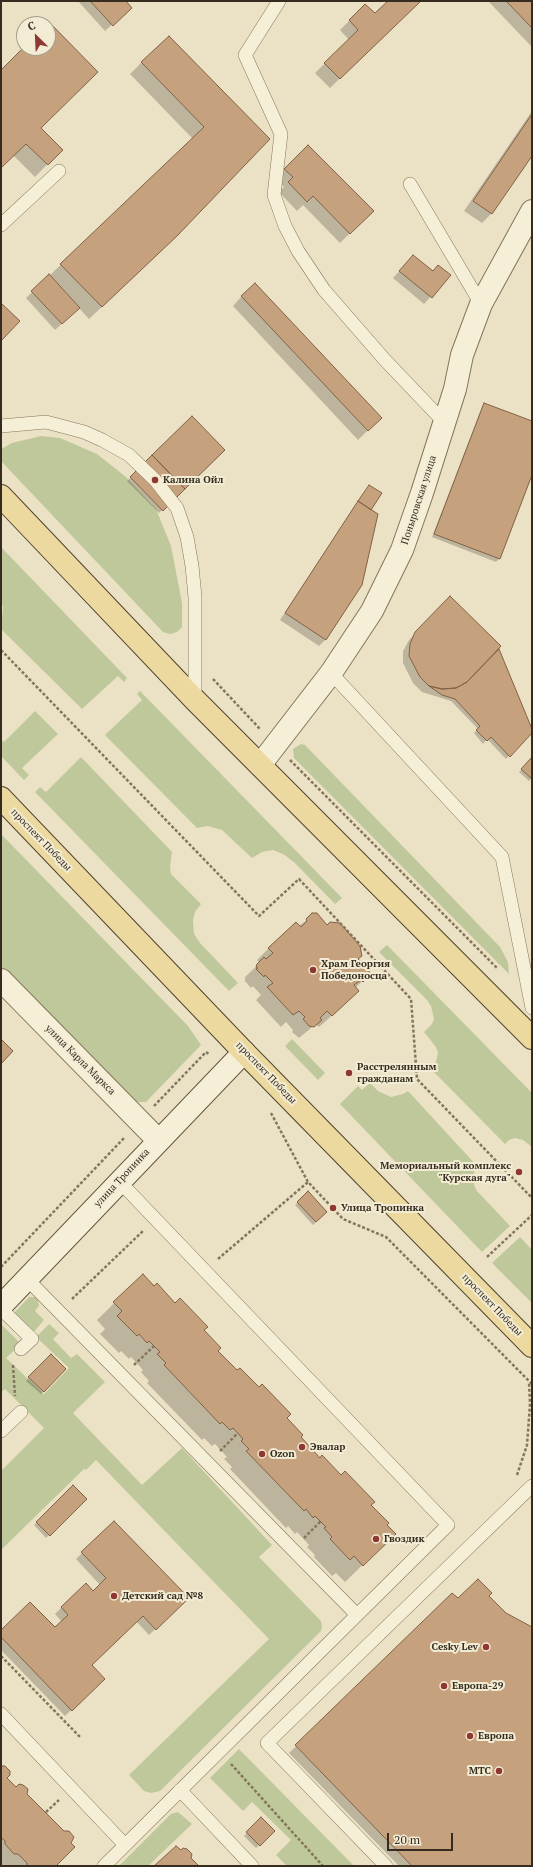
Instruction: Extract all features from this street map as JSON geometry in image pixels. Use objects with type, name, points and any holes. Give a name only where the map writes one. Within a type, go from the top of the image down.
[{"type":"main road","points":[[1,496],[195,700],[532,1038]]},
{"type":"main road","name":"проспект Победы","points":[[1,798],[244,1052],[530,1343]]},
{"type":"street","name":"Поныровская улица","points":[[260,765],[331,673],[372,611],[402,550],[455,389],[462,355],[481,304],[532,211]]},
{"type":"street","name":"улица Карла Маркса","points":[[1,980],[158,1140]]},
{"type":"street","name":"улица Тропинка","points":[[1,1306],[158,1140],[244,1052]]},
{"type":"lane","points":[[279,1],[245,55],[281,134],[274,195],[285,226],[298,252],[324,290],[385,360],[444,422]]},
{"type":"lane","points":[[1,225],[59,171]]},
{"type":"lane","points":[[410,184],[481,304]]},
{"type":"lane","points":[[1,426],[46,422],[84,432],[102,440],[129,455],[155,480],[177,508],[188,537],[195,597],[195,700]]},
{"type":"lane","points":[[331,673],[502,857],[532,1008]]},
{"type":"lane","points":[[104,1866],[448,1525],[119,1181]]},
{"type":"lane","points":[[26,1279],[357,1615]]},
{"type":"lane","points":[[1,1309],[32,1339],[21,1349]]},
{"type":"lane","points":[[1,1431],[21,1412]]},
{"type":"lane","points":[[386,1866],[267,1743],[532,1486]]},
{"type":"lane","points":[[1,1714],[125,1845]]},
{"type":"lane","points":[[180,1790],[252,1866]]},
{"type":"path","points":[[1,650],[259,916],[299,878],[411,999],[417,1079],[532,1198]]},
{"type":"path","points":[[195,660],[275,745],[499,971]]},
{"type":"path","points":[[1,1267],[206,1052],[229,1067]]},
{"type":"path","points":[[266,1107],[271,1113],[308,1182],[343,1219],[386,1237],[532,1384]]},
{"type":"path","points":[[225,1253],[308,1182]]},
{"type":"path","points":[[487,1257],[532,1215]]},
{"type":"path","points":[[58,1312],[155,1219]]},
{"type":"path","points":[[122,1377],[154,1346]]},
{"type":"path","points":[[21,1349],[13,1359],[14,1391],[21,1412]]},
{"type":"path","points":[[514,1481],[527,1445],[530,1404],[529,1381]]},
{"type":"path","points":[[207,1463],[238,1433]]},
{"type":"path","points":[[292,1549],[321,1522]]},
{"type":"path","points":[[1,1656],[80,1736]]},
{"type":"path","points":[[220,1751],[323,1866]]},
{"type":"green space","points":[[41,436],[60,438],[97,454],[126,477],[156,509],[171,546],[182,603],[182,627],[177,632],[170,634],[163,632],[1,461],[1,449],[12,443]]},
{"type":"green space","points":[[1,547],[127,678],[124,682],[118,676],[82,709],[1,629],[3,607],[1,601]]},
{"type":"green space","points":[[140,691],[342,898],[335,904],[294,862],[283,854],[273,850],[262,852],[252,858],[222,830],[208,826],[197,828],[105,735],[142,700],[137,694]]},
{"type":"green space","points":[[35,711],[58,734],[22,768],[29,775],[24,780],[1,756],[1,739],[4,742]]},
{"type":"green space","points":[[301,744],[305,745],[500,947],[508,962],[509,974],[294,758],[293,749]]},
{"type":"green space","points":[[81,757],[172,852],[170,867],[171,874],[201,904],[195,912],[193,920],[194,934],[200,943],[238,983],[229,991],[35,792],[40,787],[46,792]]},
{"type":"green space","points":[[1,834],[188,1026],[201,1045],[146,1102],[136,1102],[1,969]]},
{"type":"green space","points":[[387,945],[532,1093],[532,1147],[523,1140],[515,1138],[509,1140],[505,1144],[431,1069],[435,1065],[438,1053],[436,1047],[424,1032],[432,1024],[434,1019],[431,1006],[427,1000],[379,952]]},
{"type":"green space","points":[[292,1039],[325,1073],[318,1080],[285,1046]]},
{"type":"green space","points":[[370,1083],[378,1091],[391,1097],[408,1091],[478,1167],[474,1172],[474,1185],[477,1191],[510,1226],[482,1252],[340,1104],[358,1086],[362,1090]]},
{"type":"green space","points":[[520,1237],[532,1250],[532,1303],[492,1263]]},
{"type":"green space","points":[[29,1297],[36,1297],[38,1300],[39,1306],[35,1311],[44,1320],[32,1334],[13,1314]]},
{"type":"green space","points":[[1,1324],[21,1344],[6,1358],[44,1394],[69,1368],[36,1337],[49,1324],[59,1333],[53,1339],[71,1358],[77,1354],[105,1382],[73,1413],[142,1485],[182,1448],[272,1545],[259,1557],[321,1621],[321,1631],[160,1791],[151,1793],[144,1791],[129,1775],[269,1639],[96,1460],[86,1470],[84,1469],[1,1550],[1,1471],[44,1428],[5,1389],[1,1392]]},
{"type":"green space","points":[[239,1749],[354,1866],[287,1866],[276,1855],[291,1840],[252,1802],[243,1811],[210,1778]]},
{"type":"green space","points":[[178,1812],[192,1824],[148,1866],[119,1866],[171,1814]]},
{"type":"building","points":[[90,1],[126,1],[132,8],[113,26]]},
{"type":"building","points":[[388,1],[421,1],[340,79],[324,63],[358,30],[349,20],[365,4],[375,13]]},
{"type":"building","points":[[506,1],[532,1],[532,28]]},
{"type":"building","points":[[56,29],[98,72],[41,128],[63,150],[48,165],[26,144],[1,168],[1,70],[16,55],[56,56]]},
{"type":"building","points":[[169,36],[270,139],[177,236],[102,307],[60,264],[204,127],[141,62]]},
{"type":"building","points":[[532,114],[532,156],[492,214],[473,201]]},
{"type":"building","points":[[308,145],[374,211],[350,234],[313,196],[307,202],[288,182],[293,177],[284,169]]},
{"type":"building","points":[[413,255],[433,271],[438,265],[451,275],[432,298],[399,271]]},
{"type":"building","points":[[49,274],[80,308],[62,324],[31,291]]},
{"type":"building","points":[[255,283],[382,418],[368,431],[241,296]]},
{"type":"building","points":[[1,303],[20,321],[2,340],[1,339]]},
{"type":"building","points":[[484,403],[532,421],[532,475],[500,559],[434,534]]},
{"type":"building","points":[[192,416],[225,450],[185,489],[152,455]]},
{"type":"building","points":[[152,455],[185,489],[163,511],[130,477]]},
{"type":"building","points":[[369,485],[382,493],[371,510],[358,501]]},
{"type":"building","points":[[358,501],[378,514],[362,585],[326,640],[285,613]]},
{"type":"building","points":[[450,596],[501,646],[467,682],[456,688],[442,689],[429,686],[420,677],[409,656],[410,644],[415,632]]},
{"type":"building","points":[[499,649],[532,729],[532,733],[510,757],[491,737],[487,741],[476,730],[480,726],[455,699],[442,695],[429,686],[442,689],[456,688],[467,682]]},
{"type":"building","points":[[532,757],[532,779],[521,769]]},
{"type":"building","name":"Храм Георгия Победоносца","points":[[312,913],[317,913],[327,925],[330,922],[340,923],[360,946],[362,956],[358,959],[370,970],[370,975],[363,982],[361,980],[354,985],[359,991],[332,1016],[327,1011],[320,1018],[322,1020],[314,1027],[309,1026],[303,1019],[305,1017],[299,1011],[293,1015],[267,987],[273,983],[256,969],[258,968],[256,967],[257,964],[264,957],[266,959],[273,953],[268,948],[296,922],[301,927]]},
{"type":"building","points":[[1,1039],[13,1051],[1,1064]]},
{"type":"building","points":[[308,1191],[327,1212],[316,1222],[297,1202]]},
{"type":"building","points":[[143,1274],[154,1286],[157,1283],[175,1303],[180,1298],[208,1327],[204,1330],[221,1348],[218,1351],[237,1370],[240,1368],[259,1387],[262,1384],[291,1414],[287,1418],[303,1435],[301,1437],[320,1458],[322,1455],[341,1475],[345,1471],[375,1502],[371,1505],[389,1523],[387,1525],[396,1534],[363,1566],[354,1556],[350,1560],[330,1539],[332,1537],[324,1528],[326,1527],[315,1516],[313,1518],[306,1509],[304,1511],[246,1451],[249,1449],[241,1441],[243,1439],[233,1428],[230,1430],[222,1422],[220,1424],[164,1365],[166,1363],[157,1354],[160,1352],[149,1341],[147,1343],[139,1334],[137,1336],[117,1316],[122,1311],[113,1302]]},
{"type":"building","points":[[51,1354],[66,1369],[44,1392],[28,1377]]},
{"type":"building","points":[[73,1485],[87,1499],[50,1536],[36,1522]]},
{"type":"building","points":[[114,1521],[189,1598],[156,1630],[143,1616],[92,1665],[105,1679],[72,1711],[1,1637],[1,1630],[30,1602],[55,1627],[68,1615],[61,1607],[86,1583],[93,1591],[106,1578],[81,1552]]},
{"type":"building","name":"Европа-29","points":[[478,1579],[492,1593],[489,1596],[506,1613],[532,1627],[532,1866],[412,1866],[295,1745],[452,1593],[458,1598]]},
{"type":"building","points":[[1,1766],[5,1766],[10,1771],[10,1775],[7,1778],[16,1787],[19,1784],[28,1789],[27,1794],[64,1831],[69,1831],[74,1837],[71,1843],[75,1847],[56,1866],[27,1866],[27,1863],[18,1854],[14,1854],[1,1837]]},
{"type":"building","points":[[261,1817],[275,1831],[260,1846],[246,1832]]},
{"type":"building","points":[[176,1846],[181,1850],[183,1848],[187,1849],[192,1854],[191,1858],[199,1866],[154,1866]]},
{"type":"place","name":"Калина Ойл","points":[[155,480]]},
{"type":"place","name":"Храм Георгия Победоносца","points":[[313,970]]},
{"type":"place","name":"Расстрелянным гражданам","points":[[349,1073]]},
{"type":"place","name":"Мемориальный комплекс \"Курская дуга\"","points":[[519,1172]]},
{"type":"place","name":"Улица Тропинка","points":[[333,1208]]},
{"type":"place","name":"Эвалар","points":[[302,1447]]},
{"type":"place","name":"Ozon","points":[[262,1454]]},
{"type":"place","name":"Гвоздик","points":[[376,1539]]},
{"type":"place","name":"Детский сад №8","points":[[114,1596]]},
{"type":"place","name":"Cesky Lev","points":[[486,1647]]},
{"type":"place","name":"Европа-29","points":[[444,1686]]},
{"type":"place","name":"Европа","points":[[470,1736]]},
{"type":"place","name":"МТС","points":[[499,1771]]}]
